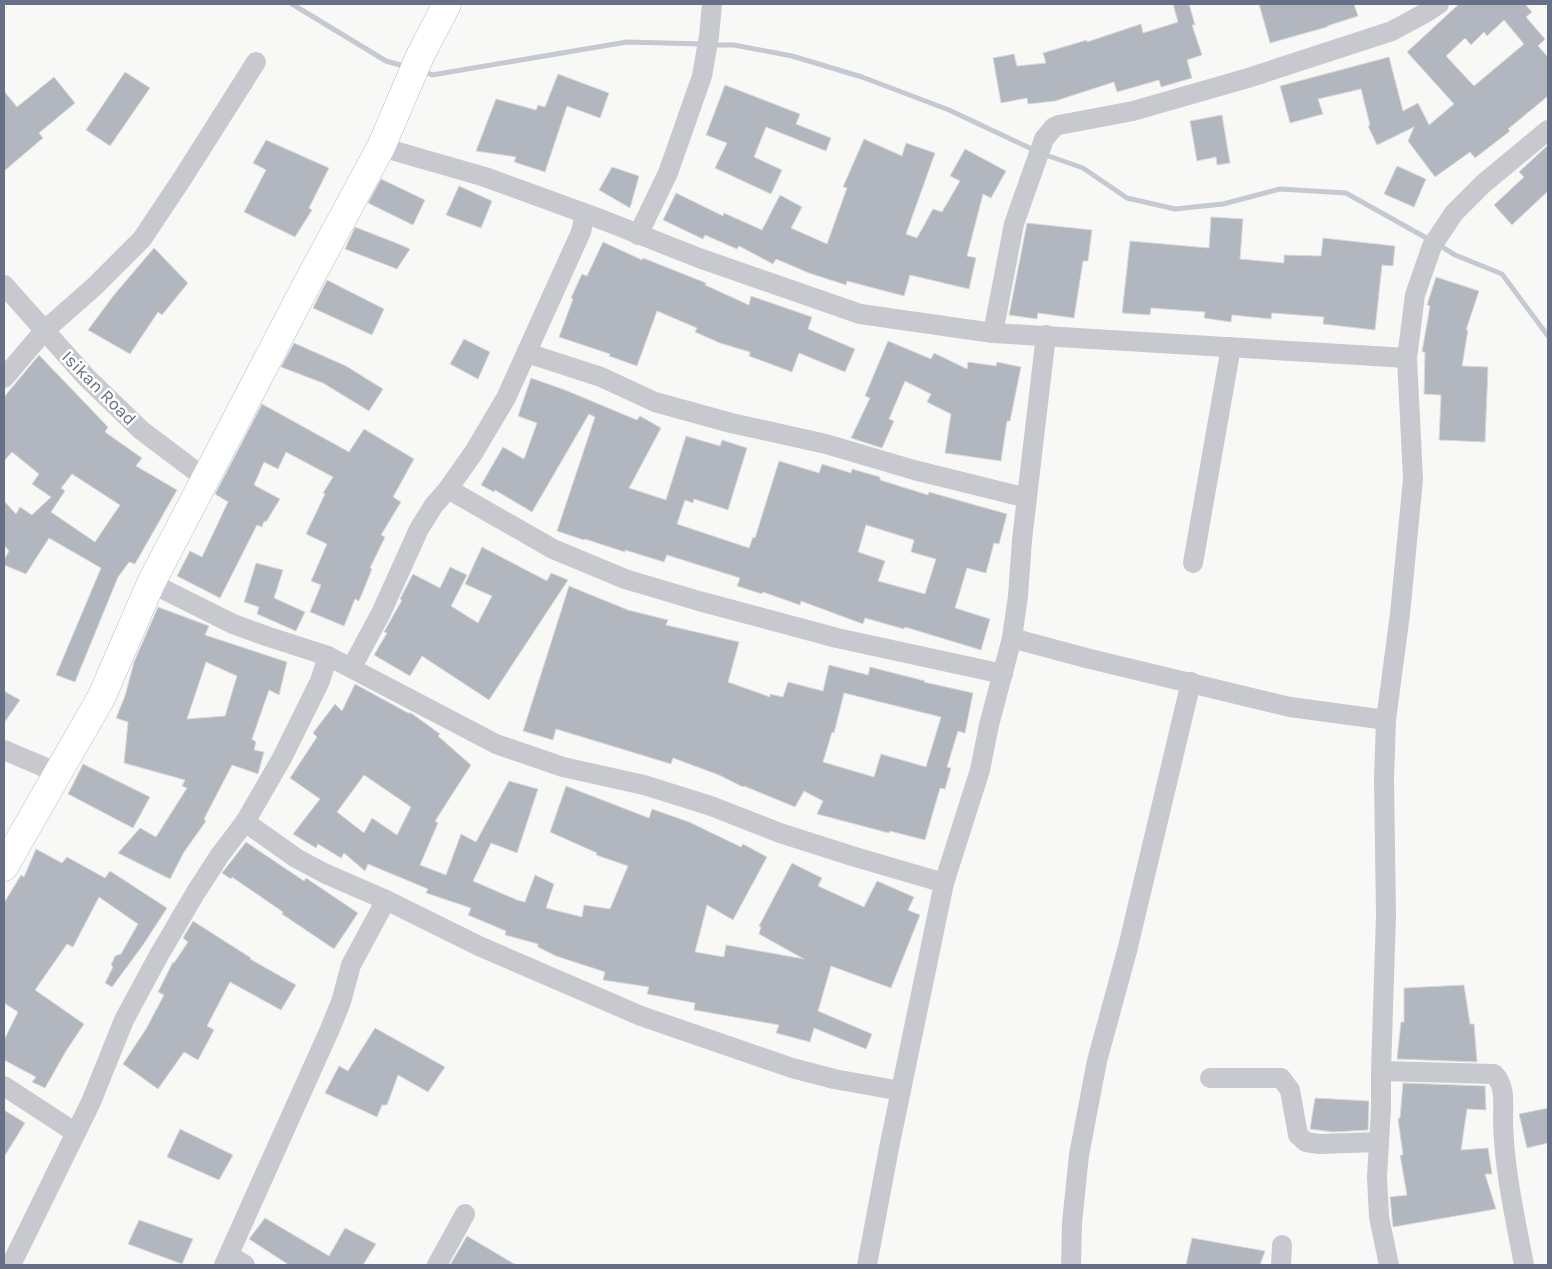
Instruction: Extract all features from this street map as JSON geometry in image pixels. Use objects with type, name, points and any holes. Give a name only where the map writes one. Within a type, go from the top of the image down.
[{"type":"street","points":[[4,867],[101,698],[152,583],[308,282],[381,147],[420,56],[447,4]]},
{"type":"street","points":[[638,236],[668,173],[702,76],[712,4]]},
{"type":"street","points":[[993,333],[1014,224],[1044,139],[1054,128],[1059,125],[1133,111],[1248,78],[1392,32],[1439,4]]},
{"type":"street","points":[[4,378],[44,330],[95,286],[142,239],[256,62]]},
{"type":"street","points":[[1389,1265],[1379,1217],[1377,1177],[1381,1108],[1386,916],[1384,779],[1386,720],[1400,614],[1412,479],[1407,358],[1415,295],[1432,246],[1454,213],[1478,189],[1548,130]]},
{"type":"street","points":[[381,147],[485,177],[769,284],[860,314],[993,333],[1407,358]]},
{"type":"street","points":[[352,667],[381,613],[419,529],[434,505],[448,489],[474,452],[506,398],[582,232],[585,214]]},
{"type":"street","name":"Isikan Road","points":[[4,285],[87,378],[141,430],[206,479]]},
{"type":"street","points":[[867,1265],[888,1148],[944,883],[980,770],[1012,638],[1046,335]]},
{"type":"street","points":[[1193,563],[1231,347]]},
{"type":"street","points":[[527,353],[601,377],[655,402],[731,423],[826,444],[914,470],[1027,498]]},
{"type":"street","points":[[448,489],[553,549],[625,579],[699,602],[838,638],[1002,674]]},
{"type":"street","points":[[152,583],[233,624],[328,656],[352,667],[496,744],[563,767],[644,785],[711,806],[780,833],[944,883]]},
{"type":"street","points":[[1012,638],[1086,658],[1290,707],[1386,720]]},
{"type":"street","points":[[11,1265],[91,1102],[124,1020],[159,955],[220,855],[245,822],[282,758],[320,681],[328,656]]},
{"type":"street","points":[[1071,1265],[1072,1223],[1079,1155],[1097,1061],[1127,951],[1191,682]]},
{"type":"street","points":[[4,750],[58,772]]},
{"type":"street","points":[[245,822],[296,858],[479,946],[641,1016],[792,1068],[834,1079],[901,1091]]},
{"type":"street","points":[[233,1262],[341,1002],[351,965],[386,900]]},
{"type":"street","points":[[1381,1071],[1494,1074],[1501,1080],[1504,1150],[1524,1265]]},
{"type":"street","points":[[1210,1078],[1282,1078],[1290,1090],[1298,1135],[1306,1142],[1319,1144],[1379,1142]]},
{"type":"street","points":[[4,1086],[76,1133]]},
{"type":"street","points":[[437,1265],[465,1214]]},
{"type":"street","points":[[1281,1265],[1282,1245]]},
{"type":"building","points":[[1173,4],[1189,4],[1195,25],[1192,25],[1202,55],[1187,60],[1192,78],[1161,87],[1159,80],[1117,92],[1114,82],[1055,101],[1028,104],[1027,98],[1001,103],[993,58],[1014,54],[1017,66],[1046,63],[1043,53],[1087,40],[1087,42],[1141,24],[1143,33],[1178,22]]},
{"type":"building","points":[[1259,4],[1354,4],[1358,16],[1270,43]]},
{"type":"building","points":[[1459,4],[1525,4],[1532,12],[1526,17],[1545,39],[1538,46],[1548,57],[1548,96],[1508,129],[1510,131],[1475,158],[1470,152],[1435,177],[1408,141],[1414,127],[1377,145],[1368,126],[1370,125],[1361,89],[1318,99],[1323,114],[1290,123],[1280,86],[1389,57],[1403,111],[1418,103],[1429,125],[1454,104],[1407,52]],"holes":[[[1504,20],[1524,44],[1474,86],[1446,56],[1465,38],[1471,45],[1484,32],[1487,36]]]},
{"type":"building","points":[[125,72],[150,88],[110,146],[86,130]]},
{"type":"building","points":[[558,74],[609,93],[600,118],[567,106],[545,172],[514,162],[516,157],[476,151],[496,99],[536,110],[538,105],[545,107]]},
{"type":"building","points":[[54,77],[75,103],[39,133],[43,138],[4,171],[4,91],[17,107]]},
{"type":"building","points":[[725,85],[800,114],[796,124],[831,138],[826,151],[766,127],[754,157],[782,170],[771,194],[715,168],[727,143],[706,135]]},
{"type":"building","points":[[1222,115],[1230,163],[1217,165],[1216,157],[1197,161],[1190,121]]},
{"type":"building","points":[[864,139],[902,156],[906,143],[935,153],[906,234],[917,238],[933,209],[942,212],[960,181],[950,176],[965,149],[1006,171],[991,198],[983,194],[967,256],[976,258],[969,289],[910,275],[904,296],[847,281],[846,285],[809,273],[776,259],[773,264],[739,246],[737,249],[705,235],[703,239],[663,220],[676,193],[723,216],[724,213],[762,230],[780,195],[802,207],[791,228],[827,244],[847,188],[843,187]]},
{"type":"building","points":[[266,140],[329,168],[309,208],[312,210],[295,237],[244,212],[266,170],[253,163]]},
{"type":"building","points":[[1548,145],[1548,191],[1512,225],[1494,205],[1524,177],[1519,172]]},
{"type":"building","points":[[1397,166],[1426,179],[1414,207],[1384,194]]},
{"type":"building","points":[[612,167],[639,176],[630,208],[599,190]]},
{"type":"building","points":[[381,179],[425,200],[413,225],[368,203]]},
{"type":"building","points":[[459,186],[492,201],[481,228],[446,215]]},
{"type":"building","points":[[1211,217],[1243,219],[1240,259],[1284,263],[1284,255],[1321,256],[1323,238],[1395,246],[1393,266],[1382,265],[1375,330],[1323,324],[1324,317],[1272,313],[1271,319],[1232,315],[1231,322],[1204,318],[1205,312],[1151,308],[1150,315],[1122,313],[1130,241],[1209,248]]},
{"type":"building","points":[[1027,223],[1092,230],[1088,261],[1083,261],[1074,318],[1038,313],[1037,319],[1009,315]]},
{"type":"building","points":[[355,227],[410,249],[397,269],[345,249]]},
{"type":"building","points":[[603,242],[642,260],[643,258],[706,283],[705,285],[749,305],[751,296],[812,317],[808,329],[855,349],[845,372],[799,353],[792,372],[749,356],[750,352],[720,343],[695,332],[697,328],[657,311],[637,366],[609,356],[610,354],[559,337],[573,299],[571,298],[582,274],[587,276]]},
{"type":"building","points":[[154,248],[188,283],[162,315],[158,312],[130,354],[88,330],[114,295]]},
{"type":"building","points":[[1436,277],[1479,291],[1466,330],[1468,330],[1462,366],[1488,367],[1485,442],[1439,440],[1441,395],[1424,394],[1425,352],[1422,352],[1430,306],[1427,305]]},
{"type":"building","points":[[327,280],[384,309],[372,335],[313,308]]},
{"type":"building","points":[[464,339],[490,352],[478,379],[450,364]]},
{"type":"building","points":[[888,341],[931,359],[934,353],[967,369],[968,362],[996,366],[997,362],[1021,367],[1010,421],[1007,421],[1001,461],[945,453],[951,414],[927,402],[931,394],[905,381],[889,419],[894,421],[882,448],[851,438],[870,398],[865,396]]},
{"type":"building","points":[[294,343],[346,366],[383,389],[369,411],[323,383],[281,367]]},
{"type":"building","points":[[39,355],[108,427],[105,432],[142,458],[136,466],[177,490],[135,564],[129,562],[118,577],[75,682],[56,675],[101,568],[49,538],[26,574],[4,565],[4,560],[9,551],[4,545],[4,501],[16,514],[20,507],[32,515],[51,497],[32,484],[39,474],[12,452],[4,461],[4,397]],"holes":[[[72,474],[120,505],[95,542],[51,512],[65,491],[61,488]]]},
{"type":"building","points":[[531,378],[637,420],[640,416],[661,428],[629,488],[666,500],[686,436],[720,446],[722,440],[747,448],[728,510],[694,499],[693,503],[685,500],[677,524],[749,548],[753,537],[755,538],[779,461],[819,473],[822,464],[851,473],[852,469],[928,495],[929,492],[1007,514],[999,544],[994,543],[986,573],[967,568],[955,608],[990,619],[981,650],[905,627],[904,629],[865,618],[863,624],[801,601],[800,605],[763,592],[762,594],[737,586],[740,578],[667,555],[664,562],[557,531],[595,417],[589,414],[532,512],[495,490],[494,492],[481,485],[503,447],[524,459],[537,423],[518,416]],"holes":[[[866,525],[914,540],[911,552],[936,559],[925,594],[878,581],[885,561],[858,552]]]},
{"type":"building","points":[[262,404],[349,452],[364,429],[414,459],[393,497],[401,502],[381,535],[385,537],[370,568],[372,569],[359,601],[355,599],[344,626],[310,612],[321,585],[311,581],[327,544],[306,534],[325,494],[323,493],[333,477],[286,452],[278,469],[264,462],[254,485],[280,499],[266,522],[264,521],[262,527],[257,525],[220,598],[177,576],[190,551],[202,557],[228,502],[215,494]]},
{"type":"building","points":[[482,547],[547,581],[551,573],[568,580],[489,700],[422,656],[410,676],[374,655],[387,633],[384,632],[402,600],[400,599],[413,574],[440,588],[450,567],[467,575],[451,606],[478,623],[492,596],[465,584]]},
{"type":"building","points":[[256,563],[283,570],[274,598],[305,612],[296,631],[257,614],[259,607],[244,602]]},
{"type":"building","points":[[569,586],[628,610],[668,620],[666,625],[739,642],[728,682],[770,697],[770,694],[783,697],[788,682],[823,691],[829,665],[868,675],[870,667],[973,693],[965,733],[958,731],[947,767],[951,768],[945,789],[940,788],[925,840],[890,831],[889,833],[817,814],[823,801],[804,791],[795,807],[673,758],[671,764],[556,729],[553,740],[523,731]],"holes":[[[844,693],[941,717],[926,767],[881,754],[874,777],[823,762],[832,732],[834,733]]]},
{"type":"building","points":[[158,607],[209,626],[205,635],[287,662],[279,695],[269,690],[252,739],[256,742],[254,750],[264,752],[258,774],[232,765],[204,819],[206,821],[184,852],[170,879],[118,853],[140,828],[156,837],[187,788],[182,786],[185,780],[124,763],[128,722],[116,718],[125,696],[134,662]],"holes":[[[206,662],[237,676],[225,716],[187,719]]]},
{"type":"building","points":[[355,684],[411,713],[440,734],[438,736],[471,765],[435,821],[438,823],[420,865],[446,875],[461,834],[476,842],[509,781],[538,789],[517,853],[491,843],[473,881],[517,900],[525,902],[535,875],[554,884],[546,908],[582,917],[584,905],[610,909],[628,866],[596,855],[597,853],[550,832],[566,786],[649,818],[652,809],[689,822],[741,847],[743,844],[767,857],[733,920],[707,905],[695,952],[724,957],[726,945],[804,959],[759,934],[761,927],[759,926],[792,863],[822,878],[818,886],[864,907],[877,881],[914,897],[908,910],[920,915],[891,988],[831,966],[818,1011],[872,1034],[866,1049],[814,1028],[810,1042],[776,1033],[779,1025],[694,1010],[695,1003],[647,994],[649,987],[603,980],[605,972],[556,956],[538,947],[538,944],[505,935],[506,931],[468,915],[471,908],[426,893],[428,889],[368,864],[365,871],[344,853],[341,858],[318,844],[316,848],[293,834],[320,799],[290,778],[317,737],[313,733],[335,704],[342,711]],"holes":[[[364,775],[411,807],[397,835],[372,818],[364,833],[337,812]]]},
{"type":"building","points":[[4,691],[20,700],[4,723]]},
{"type":"building","points":[[83,764],[150,797],[133,828],[68,794]]},
{"type":"building","points":[[246,842],[304,881],[306,878],[358,913],[334,949],[232,877],[231,879],[222,873]]},
{"type":"building","points":[[36,849],[62,863],[67,857],[105,878],[110,871],[167,908],[112,987],[105,983],[113,967],[111,965],[115,956],[121,954],[138,924],[99,897],[73,947],[67,944],[35,990],[84,1024],[45,1088],[32,1082],[36,1077],[4,1060],[4,1040],[18,1012],[4,1003],[4,903],[21,875],[24,877]]},
{"type":"building","points":[[193,921],[250,959],[296,985],[281,1010],[230,982],[207,1026],[214,1030],[198,1060],[184,1052],[158,1089],[123,1064],[146,1029],[164,995],[158,992],[173,962],[188,942],[183,938]]},
{"type":"building","points":[[1464,985],[1470,1024],[1474,1024],[1477,1062],[1397,1059],[1401,1022],[1404,1022],[1404,988]]},
{"type":"building","points":[[375,1028],[445,1067],[428,1092],[398,1075],[387,1105],[382,1105],[377,1117],[325,1093],[339,1066],[348,1071]]},
{"type":"building","points":[[1403,1083],[1485,1086],[1486,1110],[1467,1109],[1461,1150],[1488,1148],[1492,1174],[1485,1174],[1496,1209],[1393,1227],[1390,1197],[1407,1195],[1400,1155],[1403,1155],[1398,1119],[1400,1118]]},
{"type":"building","points":[[1315,1098],[1369,1101],[1368,1130],[1333,1132],[1310,1129]]},
{"type":"building","points":[[1548,1108],[1548,1143],[1527,1148],[1519,1114]]},
{"type":"building","points":[[4,1110],[25,1123],[4,1157]]},
{"type":"building","points":[[180,1129],[233,1155],[219,1180],[167,1157]]},
{"type":"building","points":[[265,1218],[329,1256],[345,1228],[376,1244],[363,1265],[289,1265],[249,1239]]},
{"type":"building","points":[[139,1220],[193,1239],[182,1264],[128,1244]]},
{"type":"building","points":[[467,1236],[516,1265],[450,1265]]},
{"type":"building","points":[[1192,1238],[1265,1251],[1260,1265],[1186,1265]]},
{"type":"waterway","points":[[292,4],[386,61],[400,65]]},
{"type":"waterway","points":[[428,73],[432,75],[627,42],[702,44]]},
{"type":"waterway","points":[[711,45],[734,45],[792,56],[862,77],[949,110],[1036,151]]},
{"type":"waterway","points":[[1043,154],[1083,168],[1127,198],[1175,209],[1223,204],[1280,189],[1346,193],[1430,240]]},
{"type":"waterway","points":[[1437,244],[1455,255],[1502,274],[1548,336]]}]
